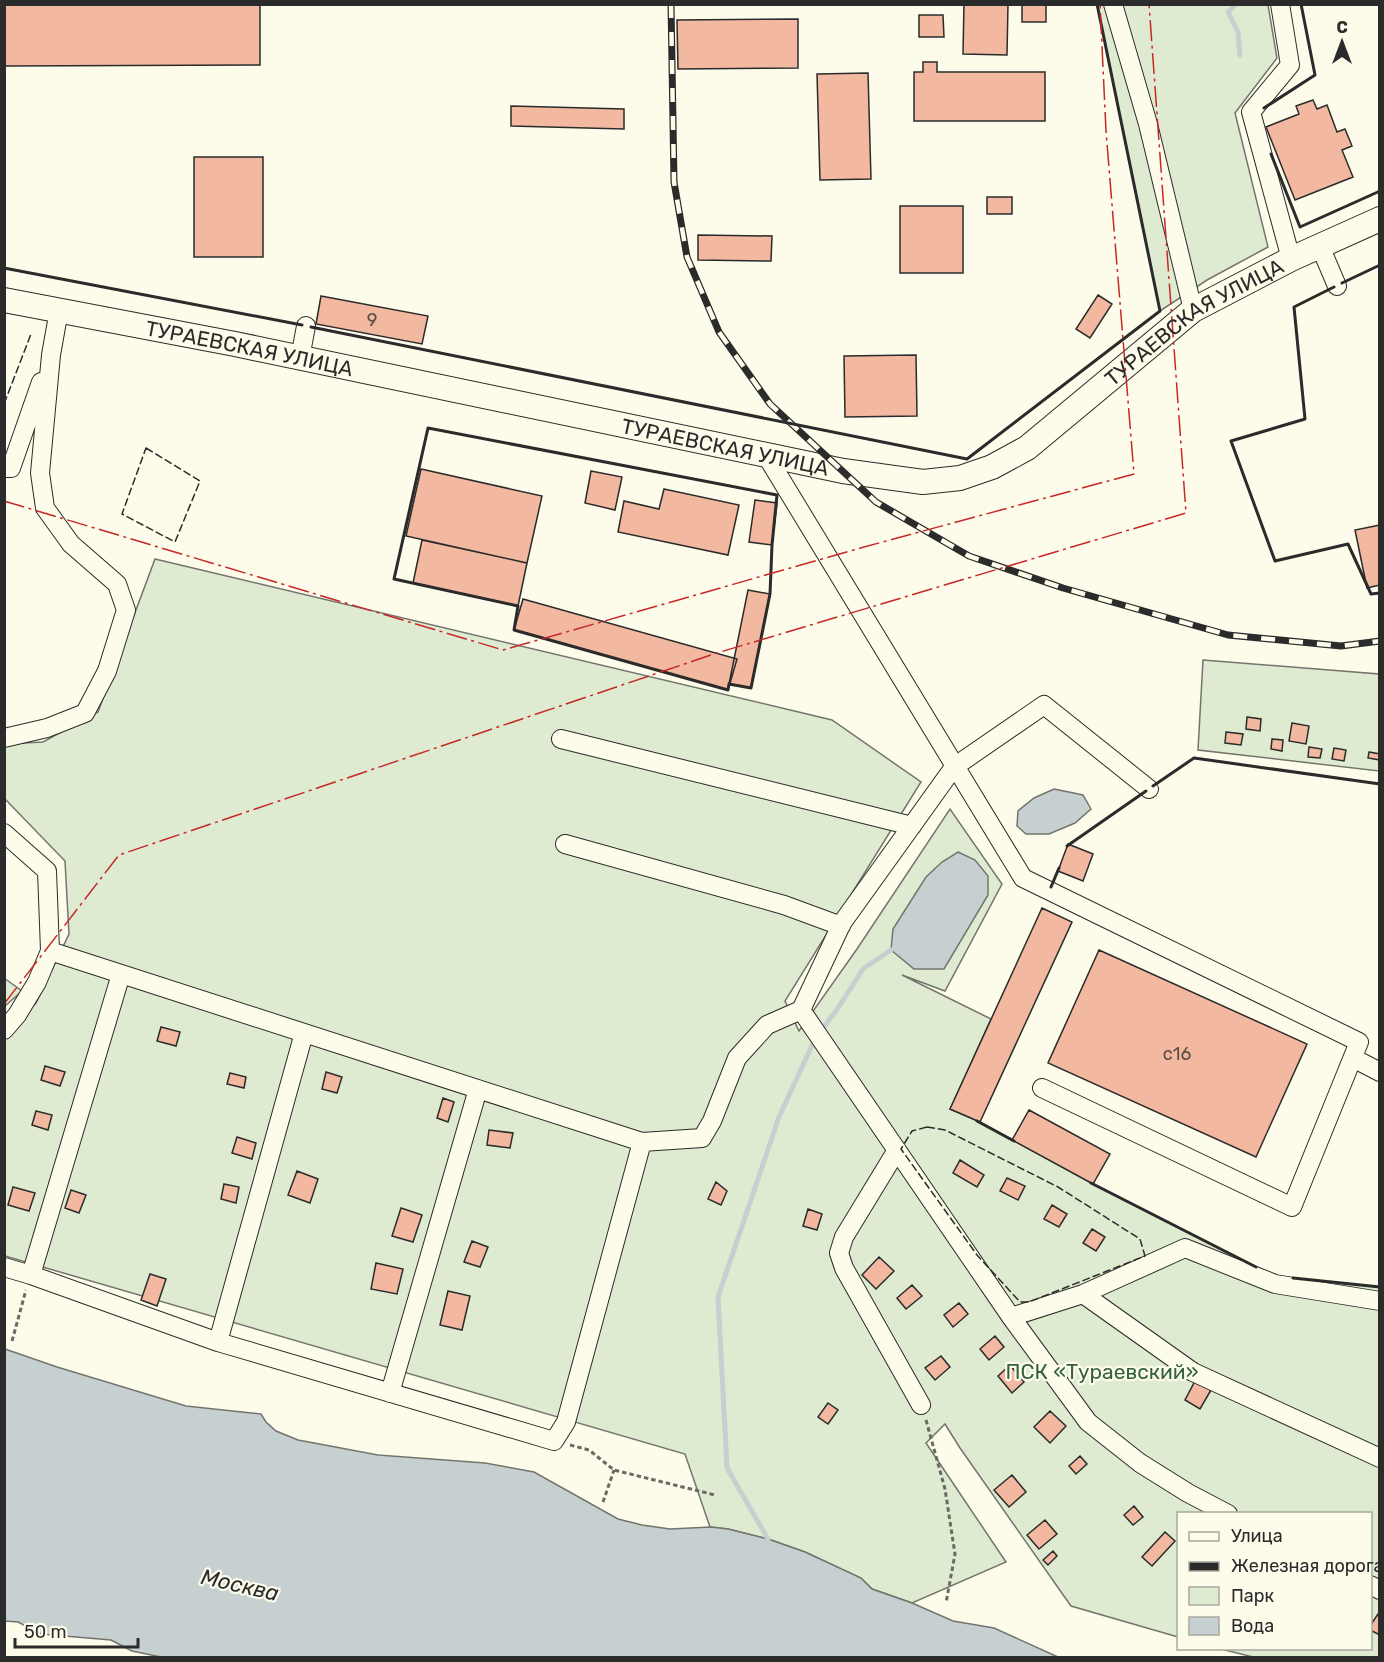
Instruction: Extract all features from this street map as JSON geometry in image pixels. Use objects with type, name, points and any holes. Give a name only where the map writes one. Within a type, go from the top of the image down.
[{"type":"main road","name":"ТУРАЕВСКАЯ УЛИЦА","points":[[4,300],[300,358],[843,471],[923,482],[970,475],[992,467],[1027,448],[1193,310],[1291,259],[1380,219]]},
{"type":"street","points":[[1113,4],[1148,124],[1193,310]]},
{"type":"street","points":[[1280,4],[1290,65],[1251,112],[1291,259]]},
{"type":"street","points":[[1320,246],[1337,286]]},
{"type":"street","points":[[4,738],[47,728],[85,713],[107,671],[126,610],[117,584],[71,544],[45,508],[39,473],[58,310]]},
{"type":"street","points":[[300,358],[306,326]]},
{"type":"street","points":[[4,468],[11,468],[51,355]]},
{"type":"street","points":[[766,455],[1023,878],[1359,1042],[1292,1207],[1042,1088]]},
{"type":"street","points":[[50,951],[642,1142],[702,1138],[712,1121],[737,1058],[767,1025],[801,1010],[841,926],[954,767],[1044,705],[1149,789]]},
{"type":"street","points":[[561,739],[912,826]]},
{"type":"street","points":[[4,833],[47,871],[50,951],[37,982],[17,1015],[4,1030]]},
{"type":"street","points":[[565,844],[784,905],[841,926]]},
{"type":"street","points":[[31,1275],[121,974]]},
{"type":"street","points":[[801,1010],[1011,1317],[1088,1422],[1140,1463],[1188,1494],[1224,1512]]},
{"type":"street","points":[[218,1342],[304,1033]]},
{"type":"street","points":[[1353,1058],[1380,1072]]},
{"type":"street","points":[[390,1393],[478,1089]]},
{"type":"street","points":[[4,1267],[218,1342],[554,1441],[566,1422],[642,1142]]},
{"type":"street","points":[[897,1150],[844,1237],[839,1253],[844,1268],[921,1406]]},
{"type":"street","points":[[1011,1317],[1083,1294],[1185,1248],[1275,1284],[1380,1301]]},
{"type":"street","points":[[1083,1294],[1193,1372],[1380,1458]]},
{"type":"path","points":[[12,1341],[31,1275]]},
{"type":"path","points":[[921,1406],[945,1489],[955,1554],[946,1603]]},
{"type":"path","points":[[554,1441],[589,1450],[614,1470],[715,1495]]},
{"type":"path","points":[[603,1502],[614,1470]]},
{"type":"green space","points":[[1097,5],[1268,5],[1277,58],[1235,113],[1268,247],[1207,280],[1160,311]]},
{"type":"green space","name":"ПСК «Тураевский»","points":[[155,559],[832,720],[921,782],[785,1001],[799,1031],[857,949],[950,809],[1002,884],[945,991],[902,975],[991,1019],[950,1109],[980,1122],[1093,1184],[1274,1276],[1379,1287],[1379,1657],[1253,1657],[1225,1650],[1372,1650],[1372,1512],[1177,1512],[1177,1637],[1071,1606],[945,1424],[926,1443],[1006,1562],[912,1603],[872,1589],[861,1578],[805,1552],[768,1539],[710,1527],[685,1454],[5,1256],[4,1035],[36,1003],[69,934],[65,861],[5,799],[5,744],[43,742],[98,712]]},
{"type":"green space","points":[[1203,660],[1379,674],[1379,771],[1198,750]]},
{"type":"green space","points":[[4,978],[22,991],[5,1006],[4,1006]]},
{"type":"water","points":[[1054,789],[1083,795],[1091,809],[1075,823],[1049,834],[1026,834],[1017,826],[1018,811],[1034,798]]},
{"type":"water","points":[[958,852],[975,860],[988,876],[988,895],[944,969],[914,969],[891,950],[893,929],[926,877],[942,862]]},
{"type":"water","name":"Москва","points":[[5,1349],[186,1406],[261,1414],[276,1431],[298,1440],[378,1455],[485,1463],[534,1472],[618,1519],[670,1529],[711,1527],[728,1529],[768,1539],[805,1552],[861,1578],[872,1589],[953,1621],[994,1628],[1058,1657],[166,1658],[132,1651],[111,1640],[41,1634],[18,1622],[5,1621]]},
{"type":"building","points":[[4,4],[260,4],[260,65],[4,66]]},
{"type":"building","points":[[964,4],[1008,4],[1007,55],[963,54]]},
{"type":"building","points":[[1022,4],[1046,4],[1046,22],[1022,22]]},
{"type":"building","points":[[919,15],[943,15],[944,37],[919,37]]},
{"type":"building","points":[[798,19],[798,68],[678,69],[677,20]]},
{"type":"building","points":[[923,62],[937,62],[937,72],[1045,72],[1045,121],[914,121],[914,72],[923,72]]},
{"type":"building","points":[[868,73],[871,179],[820,180],[817,74]]},
{"type":"building","points":[[1313,100],[1317,109],[1327,105],[1337,132],[1345,129],[1352,146],[1342,150],[1353,177],[1295,200],[1266,127],[1299,114],[1296,106]]},
{"type":"building","points":[[511,106],[624,109],[624,129],[511,126]]},
{"type":"building","points":[[194,157],[263,157],[263,257],[194,257]]},
{"type":"building","points":[[987,197],[1012,197],[1012,214],[987,214]]},
{"type":"building","points":[[900,206],[963,206],[963,273],[900,273]]},
{"type":"building","points":[[698,235],[772,236],[771,261],[698,260]]},
{"type":"building","points":[[1098,295],[1112,304],[1090,338],[1076,329]]},
{"type":"building","points":[[321,296],[428,316],[422,344],[316,324]]},
{"type":"building","points":[[916,355],[917,416],[845,417],[844,356]]},
{"type":"building","points":[[421,469],[542,496],[527,563],[406,536]]},
{"type":"building","points":[[591,471],[622,477],[615,510],[585,503]]},
{"type":"building","points":[[664,489],[739,505],[728,555],[618,532],[624,501],[659,509]]},
{"type":"building","points":[[755,500],[777,503],[772,545],[749,542]]},
{"type":"building","points":[[1380,525],[1380,585],[1367,588],[1355,530]]},
{"type":"building","points":[[422,540],[527,563],[518,606],[413,583]]},
{"type":"building","points":[[748,590],[770,594],[751,688],[729,684]]},
{"type":"building","points":[[523,599],[737,659],[728,690],[514,630]]},
{"type":"building","points":[[1247,717],[1261,719],[1260,731],[1246,729]]},
{"type":"building","points":[[1292,723],[1309,726],[1306,744],[1289,741]]},
{"type":"building","points":[[1226,732],[1243,734],[1241,745],[1225,743]]},
{"type":"building","points":[[1272,739],[1283,740],[1282,751],[1271,749]]},
{"type":"building","points":[[1309,747],[1322,749],[1320,758],[1308,757]]},
{"type":"building","points":[[1334,748],[1346,750],[1344,761],[1332,759]]},
{"type":"building","points":[[1369,752],[1380,754],[1380,760],[1368,758]]},
{"type":"building","points":[[1068,844],[1093,854],[1083,881],[1058,871]]},
{"type":"building","points":[[1042,908],[1072,922],[980,1122],[950,1109]]},
{"type":"building","points":[[1099,950],[1307,1044],[1256,1157],[1048,1063]]},
{"type":"building","points":[[161,1027],[180,1032],[176,1046],[157,1041]]},
{"type":"building","points":[[45,1066],[65,1072],[60,1086],[41,1080]]},
{"type":"building","points":[[326,1072],[342,1077],[337,1093],[322,1089]]},
{"type":"building","points":[[230,1073],[246,1077],[244,1088],[227,1084]]},
{"type":"building","points":[[443,1098],[454,1102],[448,1122],[437,1118]]},
{"type":"building","points":[[1029,1110],[1110,1154],[1093,1184],[1012,1140]]},
{"type":"building","points":[[36,1111],[52,1115],[48,1130],[32,1125]]},
{"type":"building","points":[[489,1130],[513,1133],[510,1148],[487,1145]]},
{"type":"building","points":[[237,1137],[256,1143],[252,1159],[232,1153]]},
{"type":"building","points":[[960,1160],[984,1175],[977,1187],[953,1173]]},
{"type":"building","points":[[297,1171],[318,1179],[310,1203],[288,1195]]},
{"type":"building","points":[[1007,1178],[1025,1186],[1018,1200],[1000,1191]]},
{"type":"building","points":[[716,1182],[727,1191],[721,1205],[708,1199]]},
{"type":"building","points":[[224,1184],[239,1187],[236,1203],[221,1199]]},
{"type":"building","points":[[13,1187],[35,1193],[29,1211],[8,1205]]},
{"type":"building","points":[[71,1190],[86,1195],[79,1213],[65,1208]]},
{"type":"building","points":[[1052,1205],[1067,1214],[1059,1227],[1044,1219]]},
{"type":"building","points":[[401,1208],[422,1215],[413,1242],[392,1236]]},
{"type":"building","points":[[808,1209],[822,1214],[817,1230],[803,1226]]},
{"type":"building","points":[[1092,1229],[1105,1237],[1096,1251],[1083,1243]]},
{"type":"building","points":[[472,1241],[488,1247],[480,1267],[464,1262]]},
{"type":"building","points":[[879,1257],[894,1271],[876,1289],[862,1275]]},
{"type":"building","points":[[376,1263],[403,1269],[397,1294],[371,1289]]},
{"type":"building","points":[[150,1274],[166,1279],[157,1306],[141,1300]]},
{"type":"building","points":[[912,1285],[922,1296],[906,1309],[897,1298]]},
{"type":"building","points":[[448,1291],[470,1296],[462,1330],[440,1325]]},
{"type":"building","points":[[959,1303],[968,1314],[953,1327],[944,1315]]},
{"type":"building","points":[[995,1336],[1004,1347],[989,1360],[980,1349]]},
{"type":"building","points":[[941,1356],[950,1367],[935,1380],[925,1368]]},
{"type":"building","points":[[1010,1365],[1024,1382],[1012,1393],[998,1376]]},
{"type":"building","points":[[1195,1381],[1211,1390],[1200,1409],[1185,1400]]},
{"type":"building","points":[[828,1403],[838,1410],[828,1424],[818,1417]]},
{"type":"building","points":[[1050,1411],[1066,1426],[1050,1443],[1034,1427]]},
{"type":"building","points":[[1080,1456],[1087,1464],[1076,1474],[1069,1466]]},
{"type":"building","points":[[1012,1475],[1026,1492],[1009,1507],[994,1490]]},
{"type":"building","points":[[1134,1506],[1143,1517],[1133,1525],[1124,1515]]},
{"type":"building","points":[[1045,1520],[1057,1534],[1039,1549],[1027,1535]]},
{"type":"building","points":[[1165,1532],[1175,1541],[1152,1566],[1142,1557]]},
{"type":"building","points":[[1053,1551],[1057,1556],[1048,1565],[1043,1560]]},
{"type":"building","points":[[1378,1614],[1380,1615],[1380,1635],[1372,1631],[1372,1623]]},
{"type":"waterway","points":[[1236,4],[1228,12],[1238,32],[1240,55]]},
{"type":"waterway","points":[[821,1031],[863,969],[891,950]]},
{"type":"waterway","points":[[768,1539],[727,1468],[718,1297],[779,1117],[815,1039]]},
{"type":"railway","points":[[671,4],[674,182],[687,257],[719,332],[770,404],[876,502],[969,556],[1063,588],[1228,635],[1341,646],[1380,641]]},
{"type":"fence","points":[[4,404],[31,334]]},
{"type":"fence","points":[[146,448],[200,481],[175,542],[122,514],[146,448]]},
{"type":"fence","points":[[927,1127],[945,1130],[1058,1187],[1140,1239],[1145,1256],[1029,1302],[1020,1302],[977,1255],[901,1149],[912,1131],[927,1127]]},
{"type":"wall","points":[[311,327],[967,459],[1160,311],[1097,4]]},
{"type":"wall","points":[[1264,108],[1315,75],[1301,4]]},
{"type":"wall","points":[[1271,154],[1300,227],[1380,191]]},
{"type":"wall","points":[[1342,283],[1380,265]]},
{"type":"wall","points":[[4,268],[302,325]]},
{"type":"wall","points":[[1334,287],[1294,307],[1305,419],[1231,441],[1275,561],[1348,544],[1371,594],[1380,593]]},
{"type":"wall","points":[[428,428],[777,495],[770,594],[751,688],[729,684],[728,690],[514,630],[518,606],[394,579],[428,428]]},
{"type":"wall","points":[[1153,786],[1194,758],[1380,784]]},
{"type":"wall","points":[[1067,846],[1146,791]]},
{"type":"wall","points":[[1051,887],[1059,868]]},
{"type":"wall","points":[[977,1121],[1014,1141]]},
{"type":"wall","points":[[1091,1183],[1256,1267]]},
{"type":"wall","points":[[1293,1278],[1380,1287]]},
{"type":"power","points":[[4,501],[503,650],[864,547],[1134,474],[1106,131],[1100,4]]},
{"type":"power","points":[[4,1004],[119,855],[717,653],[1186,513],[1149,4]]}]
